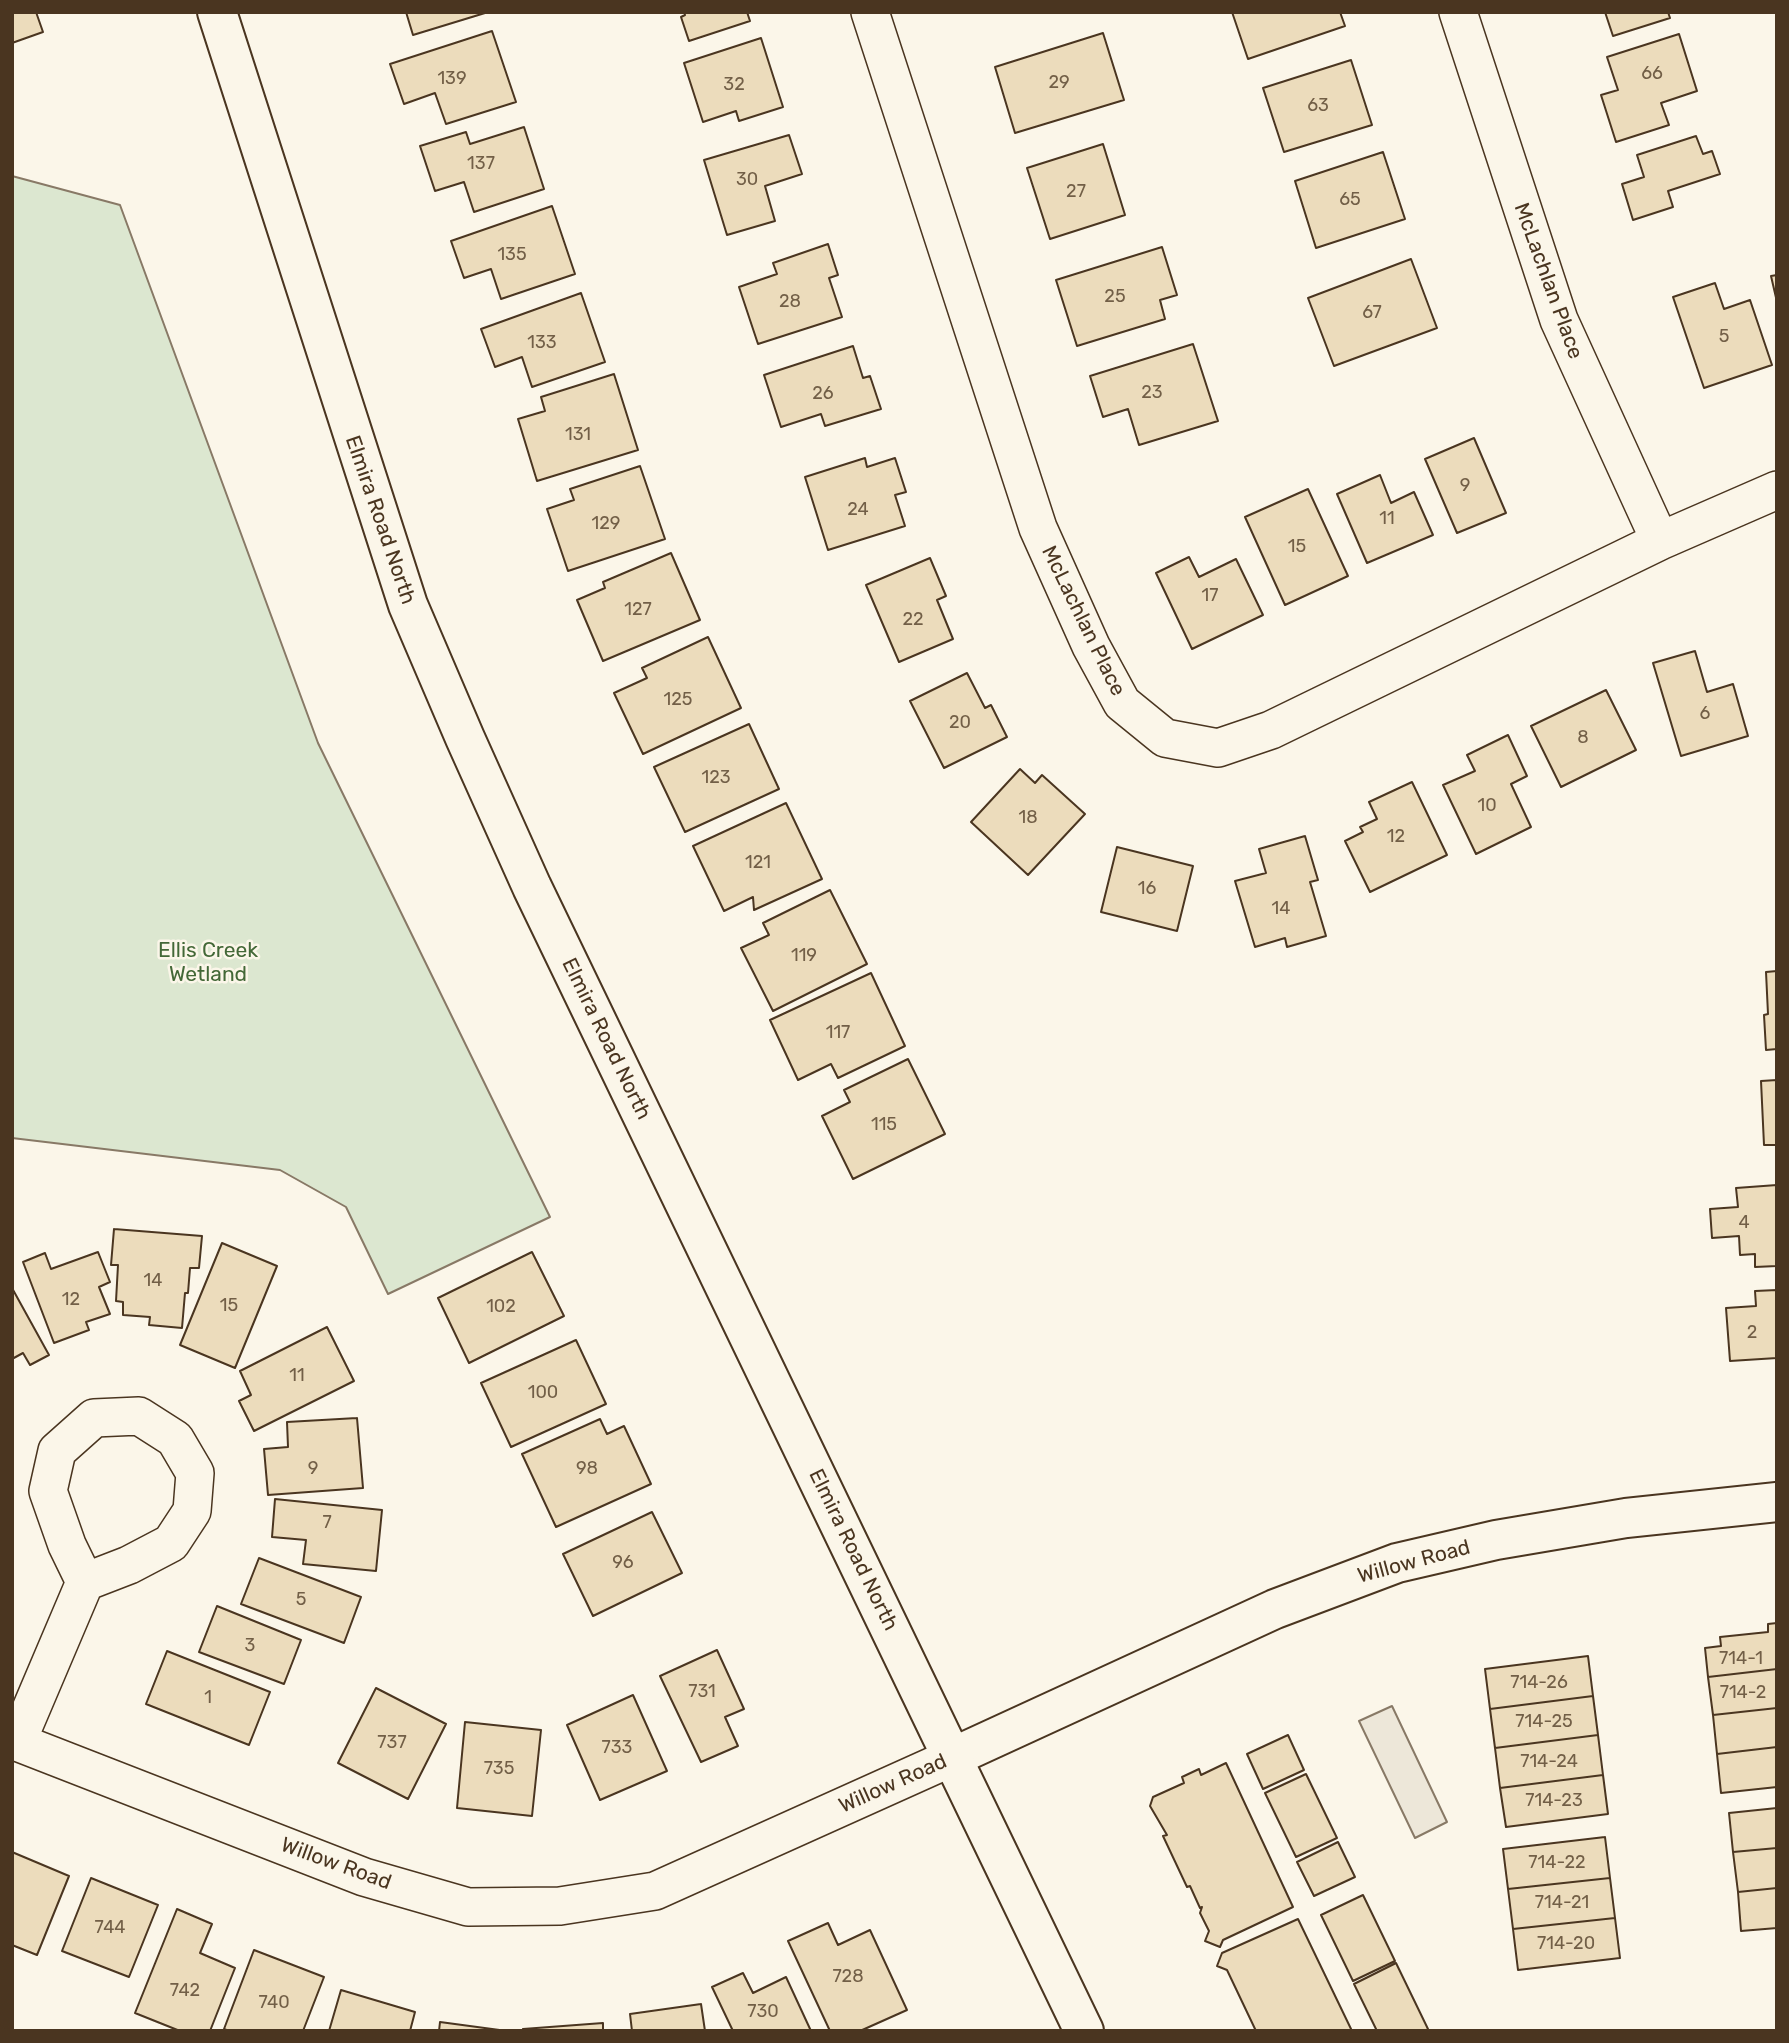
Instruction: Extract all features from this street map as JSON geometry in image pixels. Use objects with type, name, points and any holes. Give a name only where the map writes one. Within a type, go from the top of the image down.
[{"type":"main road","name":"Elmira Road North","points":[[217,12],[359,458],[413,617],[532,887],[1084,2031]]},
{"type":"main road","name":"Willow Road","points":[[953,1757],[1275,1609],[1397,1563],[1496,1541],[1626,1518],[1777,1502]]},
{"type":"street","name":"McLachlan Place","points":[[870,12],[1038,528],[1091,646],[1122,703],[1165,738],[1218,748],[1270,730],[1660,541],[1777,490]]},
{"type":"street","name":"McLachlan Place","points":[[1458,12],[1559,320],[1660,541]]},
{"type":"street","points":[[15,1741],[85,1582],[128,1565],[171,1543],[192,1511],[195,1473],[175,1439],[139,1416],[94,1418],[57,1451],[48,1492],[67,1545],[85,1582]]},
{"type":"street","name":"Willow Road","points":[[15,1741],[364,1877],[468,1907],[560,1906],[655,1891],[953,1757]]},
{"type":"green space","name":"Ellis Creek Wetland","points":[[12,176],[120,205],[318,743],[550,1217],[388,1294],[346,1207],[280,1170],[12,1138]]},
{"type":"shaded area","points":[[1392,1706],[1447,1822],[1415,1838],[1359,1721]]},
{"type":"building","points":[[12,12],[36,12],[43,32],[12,43]]},
{"type":"building","points":[[406,12],[485,12],[485,13],[413,35]]},
{"type":"building","points":[[684,12],[747,12],[750,21],[689,41],[681,17],[685,15]]},
{"type":"building","points":[[1232,12],[1340,12],[1345,26],[1248,59]]},
{"type":"building","points":[[1605,12],[1668,12],[1670,18],[1613,36]]},
{"type":"building","points":[[492,31],[516,102],[446,124],[435,93],[404,104],[390,64]]},
{"type":"building","points":[[1103,33],[1124,100],[1015,133],[995,67]]},
{"type":"building","points":[[1679,34],[1697,91],[1661,103],[1669,125],[1616,142],[1601,95],[1618,90],[1607,57]]},
{"type":"building","points":[[761,38],[783,107],[739,121],[736,111],[703,122],[684,63]]},
{"type":"building","points":[[1351,60],[1372,125],[1284,152],[1263,88]]},
{"type":"building","points":[[524,127],[544,189],[474,212],[464,182],[435,191],[420,146],[466,132],[470,144]]},
{"type":"building","points":[[789,135],[802,174],[765,186],[775,221],[727,235],[704,160]]},
{"type":"building","points":[[1696,136],[1703,154],[1712,151],[1720,174],[1668,191],[1673,207],[1633,220],[1622,184],[1644,177],[1637,155]]},
{"type":"building","points":[[1103,144],[1125,215],[1050,239],[1027,168]]},
{"type":"building","points":[[1383,152],[1405,219],[1316,248],[1295,181]]},
{"type":"building","points":[[552,206],[575,274],[501,299],[491,269],[464,278],[451,241]]},
{"type":"building","points":[[828,244],[838,275],[829,278],[842,317],[758,344],[739,287],[777,274],[773,263]]},
{"type":"building","points":[[1162,247],[1177,295],[1160,300],[1165,319],[1077,346],[1056,280]]},
{"type":"building","points":[[1411,259],[1437,328],[1334,366],[1308,298]]},
{"type":"building","points":[[1777,275],[1777,302],[1771,276]]},
{"type":"building","points":[[1715,283],[1724,309],[1750,300],[1772,365],[1704,388],[1673,297]]},
{"type":"building","points":[[581,293],[605,362],[532,387],[522,357],[495,367],[481,329]]},
{"type":"building","points":[[1193,344],[1218,421],[1139,445],[1128,409],[1103,417],[1090,376]]},
{"type":"building","points":[[853,346],[863,378],[870,376],[881,409],[825,426],[821,414],[781,427],[764,375]]},
{"type":"building","points":[[614,374],[638,450],[537,481],[518,419],[545,411],[541,397]]},
{"type":"building","points":[[1474,438],[1506,513],[1457,533],[1425,459]]},
{"type":"building","points":[[865,458],[867,467],[895,458],[906,492],[895,495],[905,526],[828,550],[805,477]]},
{"type":"building","points":[[640,466],[665,539],[568,571],[547,509],[574,500],[570,489]]},
{"type":"building","points":[[1380,475],[1391,503],[1414,492],[1433,535],[1367,563],[1337,494]]},
{"type":"building","points":[[1308,489],[1348,576],[1285,605],[1245,517]]},
{"type":"building","points":[[671,553],[700,620],[603,661],[577,600],[605,588],[603,582]]},
{"type":"building","points":[[1189,557],[1199,577],[1236,559],[1263,615],[1192,649],[1156,573]]},
{"type":"building","points":[[930,558],[946,596],[937,600],[953,639],[899,662],[866,585]]},
{"type":"building","points":[[708,637],[741,708],[643,754],[614,693],[647,678],[642,668]]},
{"type":"building","points":[[1695,651],[1707,692],[1733,684],[1748,736],[1681,756],[1653,663]]},
{"type":"building","points":[[967,673],[985,708],[991,705],[1007,737],[944,768],[910,701]]},
{"type":"building","points":[[1606,690],[1636,750],[1561,787],[1531,726]]},
{"type":"building","points":[[749,724],[779,789],[685,832],[654,767]]},
{"type":"building","points":[[1508,735],[1527,776],[1511,784],[1531,827],[1476,854],[1443,785],[1475,771],[1467,755]]},
{"type":"building","points":[[1020,769],[1035,783],[1042,775],[1085,814],[1028,875],[971,822]]},
{"type":"building","points":[[1412,782],[1447,855],[1370,892],[1345,841],[1363,832],[1360,827],[1377,819],[1369,802]]},
{"type":"building","points":[[786,803],[822,879],[754,910],[753,897],[724,911],[693,846]]},
{"type":"building","points":[[1305,836],[1318,880],[1310,882],[1326,936],[1287,947],[1285,938],[1255,947],[1235,881],[1266,873],[1259,849]]},
{"type":"building","points":[[1117,847],[1193,866],[1177,931],[1101,912]]},
{"type":"building","points":[[830,890],[867,964],[773,1011],[741,948],[769,935],[763,923]]},
{"type":"building","points":[[1777,971],[1777,1049],[1766,1050],[1766,972]]},
{"type":"building","points":[[871,973],[905,1046],[838,1078],[831,1064],[798,1080],[770,1020]]},
{"type":"building","points":[[908,1059],[945,1134],[853,1179],[822,1116],[850,1102],[844,1090]]},
{"type":"building","points":[[1777,1080],[1777,1145],[1764,1145],[1761,1081]]},
{"type":"building","points":[[1777,1185],[1777,1266],[1755,1267],[1755,1254],[1740,1255],[1739,1236],[1712,1238],[1710,1209],[1738,1207],[1736,1188]]},
{"type":"building","points":[[114,1229],[202,1236],[199,1268],[190,1268],[182,1328],[149,1325],[150,1317],[123,1315],[123,1302],[116,1301],[118,1265],[111,1265]]},
{"type":"building","points":[[222,1243],[277,1266],[235,1368],[180,1345]]},
{"type":"building","points":[[98,1252],[110,1282],[99,1287],[110,1314],[86,1322],[89,1330],[54,1343],[23,1262],[45,1253],[51,1269]]},
{"type":"building","points":[[532,1252],[564,1316],[469,1363],[438,1298]]},
{"type":"building","points":[[12,1288],[49,1355],[30,1365],[23,1353],[12,1359]]},
{"type":"building","points":[[1777,1290],[1777,1358],[1730,1361],[1726,1308],[1756,1306],[1755,1291]]},
{"type":"building","points":[[327,1327],[354,1381],[254,1431],[239,1401],[251,1395],[240,1371]]},
{"type":"building","points":[[576,1340],[606,1404],[511,1447],[481,1383]]},
{"type":"building","points":[[357,1418],[363,1488],[268,1495],[264,1449],[288,1447],[287,1422]]},
{"type":"building","points":[[600,1419],[607,1434],[624,1426],[651,1484],[556,1527],[522,1454]]},
{"type":"building","points":[[275,1499],[382,1510],[376,1571],[303,1564],[306,1540],[272,1537]]},
{"type":"building","points":[[652,1512],[682,1573],[593,1616],[563,1554]]},
{"type":"building","points":[[259,1558],[361,1597],[344,1643],[241,1604]]},
{"type":"building","points":[[217,1606],[301,1640],[284,1684],[199,1652]]},
{"type":"building","points":[[1777,1623],[1777,1669],[1708,1677],[1705,1648],[1721,1646],[1720,1637],[1768,1632],[1768,1624]]},
{"type":"building","points":[[717,1650],[744,1709],[725,1717],[738,1746],[701,1762],[660,1676]]},
{"type":"building","points":[[167,1651],[270,1692],[249,1745],[146,1704]]},
{"type":"building","points":[[1588,1656],[1593,1696],[1490,1709],[1485,1669]]},
{"type":"building","points":[[1777,1669],[1777,1708],[1713,1715],[1708,1677]]},
{"type":"building","points":[[376,1688],[446,1724],[408,1799],[338,1763]]},
{"type":"building","points":[[633,1695],[667,1771],[600,1800],[567,1725]]},
{"type":"building","points":[[1593,1696],[1598,1735],[1495,1748],[1490,1709]]},
{"type":"building","points":[[1777,1708],[1777,1747],[1717,1754],[1713,1715]]},
{"type":"building","points":[[465,1722],[541,1730],[532,1816],[457,1808]]},
{"type":"building","points":[[1288,1735],[1304,1770],[1263,1789],[1247,1754]]},
{"type":"building","points":[[1598,1735],[1603,1775],[1500,1788],[1495,1748]]},
{"type":"building","points":[[1777,1747],[1777,1787],[1721,1793],[1717,1754]]},
{"type":"building","points":[[1226,1763],[1293,1907],[1223,1940],[1220,1947],[1205,1941],[1209,1931],[1200,1913],[1202,1907],[1200,1908],[1190,1886],[1187,1887],[1163,1836],[1167,1835],[1150,1806],[1153,1797],[1184,1783],[1182,1777],[1199,1769],[1201,1775]]},
{"type":"building","points":[[1306,1774],[1337,1838],[1296,1857],[1265,1793]]},
{"type":"building","points":[[1603,1775],[1608,1814],[1506,1827],[1500,1788]]},
{"type":"building","points":[[1777,1808],[1777,1848],[1733,1852],[1729,1813]]},
{"type":"building","points":[[1605,1837],[1610,1878],[1508,1889],[1503,1849]]},
{"type":"building","points":[[1338,1842],[1355,1877],[1314,1896],[1297,1862]]},
{"type":"building","points":[[1777,1848],[1777,1888],[1738,1892],[1733,1852]]},
{"type":"building","points":[[12,1852],[69,1876],[37,1955],[12,1945]]},
{"type":"building","points":[[91,1878],[158,1905],[129,1977],[62,1951]]},
{"type":"building","points":[[1610,1878],[1615,1918],[1513,1929],[1508,1889]]},
{"type":"building","points":[[1777,1888],[1777,1928],[1741,1931],[1738,1892]]},
{"type":"building","points":[[1363,1895],[1395,1961],[1353,1981],[1321,1915]]},
{"type":"building","points":[[177,1909],[212,1924],[200,1953],[235,1968],[210,2031],[180,2031],[135,2013]]},
{"type":"building","points":[[1615,1918],[1620,1958],[1518,1970],[1513,1929]]},
{"type":"building","points":[[1298,1919],[1352,2031],[1256,2031],[1227,1970],[1217,1966],[1222,1953]]},
{"type":"building","points":[[828,1923],[838,1945],[870,1930],[907,2010],[860,2031],[830,2031],[788,1941]]},
{"type":"building","points":[[254,1950],[324,1977],[303,2031],[224,2029]]},
{"type":"building","points":[[1396,1963],[1428,2029],[1425,2031],[1377,2031],[1354,1984]]},
{"type":"building","points":[[743,1973],[753,1993],[786,1977],[811,2031],[733,2031],[712,1987]]},
{"type":"building","points":[[341,1990],[415,2012],[410,2031],[329,2031]]},
{"type":"building","points":[[701,2004],[705,2031],[632,2031],[630,2014]]},
{"type":"building","points":[[440,2022],[507,2031],[439,2031]]},
{"type":"building","points":[[603,2023],[603,2031],[523,2029]]}]
